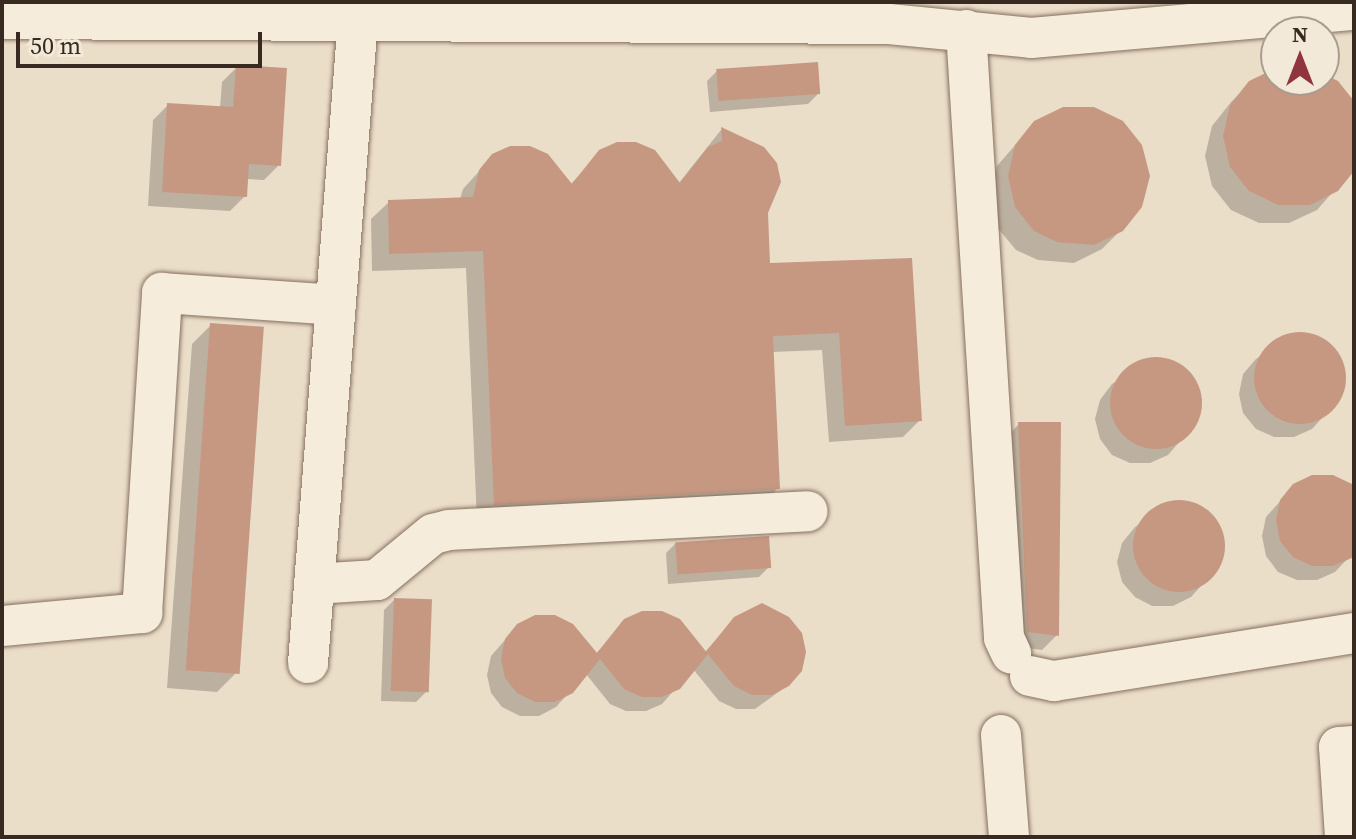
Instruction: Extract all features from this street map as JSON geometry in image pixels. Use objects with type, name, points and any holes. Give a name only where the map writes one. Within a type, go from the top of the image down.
[{"type":"street","points":[[2,11],[7,2]]},
{"type":"street","points":[[2,19],[889,24],[1031,38],[1354,10]]},
{"type":"street","points":[[308,663],[358,19]]},
{"type":"street","points":[[966,30],[1004,638],[1021,665],[1054,681],[1354,633]]},
{"type":"street","points":[[2,626],[142,613],[162,293],[336,305]]},
{"type":"street","points":[[314,584],[377,580],[433,534],[449,530],[807,511]]},
{"type":"street","points":[[1001,735],[1009,837]]},
{"type":"street","points":[[1345,837],[1339,747],[1354,746]]},
{"type":"building","points":[[818,62],[820,94],[718,101],[716,69]]},
{"type":"building","points":[[236,65],[287,68],[281,166],[249,164],[247,197],[162,192],[167,103],[233,107]]},
{"type":"building","points":[[1260,76],[1260,96],[1340,96],[1340,84],[1354,101],[1354,171],[1338,191],[1310,205],[1278,205],[1249,191],[1230,167],[1223,136],[1230,105],[1249,81]]},
{"type":"building","points":[[1063,107],[1094,107],[1123,121],[1142,145],[1150,176],[1142,207],[1123,231],[1094,245],[1057,242],[1034,231],[1015,207],[1008,176],[1015,145],[1034,121]]},
{"type":"building","points":[[721,127],[764,147],[777,163],[781,182],[768,213],[770,263],[912,258],[922,421],[845,426],[839,333],[773,336],[780,489],[494,505],[483,251],[389,254],[388,200],[473,197],[479,170],[492,154],[510,146],[530,146],[548,154],[572,184],[599,150],[617,142],[636,142],[655,150],[680,183],[708,147],[722,141]]},
{"type":"building","points":[[210,323],[264,327],[240,674],[186,670]]},
{"type":"building","points":[[1300,332],[1318,335],[1333,345],[1343,360],[1346,378],[1343,396],[1333,411],[1318,421],[1300,424],[1282,421],[1267,411],[1257,396],[1254,378],[1257,360],[1267,345],[1282,335]]},
{"type":"building","points":[[1156,357],[1174,360],[1189,370],[1199,385],[1202,403],[1199,421],[1189,436],[1174,446],[1156,449],[1138,446],[1123,436],[1113,421],[1110,403],[1113,385],[1123,370],[1138,360]]},
{"type":"building","points":[[1018,422],[1061,422],[1059,636],[1027,632]]},
{"type":"building","points":[[1312,475],[1333,475],[1354,485],[1354,557],[1333,566],[1312,566],[1293,557],[1280,541],[1276,520],[1280,500],[1293,484]]},
{"type":"building","points":[[1179,500],[1197,503],[1212,513],[1222,528],[1225,546],[1222,564],[1212,579],[1197,589],[1179,592],[1161,589],[1146,579],[1136,564],[1133,546],[1136,528],[1146,513],[1161,503]]},
{"type":"building","points":[[769,536],[771,568],[677,574],[675,543]]},
{"type":"building","points":[[394,598],[432,599],[429,692],[391,691]]},
{"type":"building","points":[[762,603],[789,617],[802,633],[806,652],[802,671],[789,686],[772,695],[752,695],[734,686],[706,652],[734,617]]},
{"type":"building","points":[[642,611],[662,611],[680,619],[708,654],[680,689],[662,697],[642,697],[624,689],[600,659],[573,693],[555,702],[535,702],[517,693],[505,678],[501,659],[505,639],[517,624],[535,615],[555,615],[573,624],[597,653],[624,619]]}]
